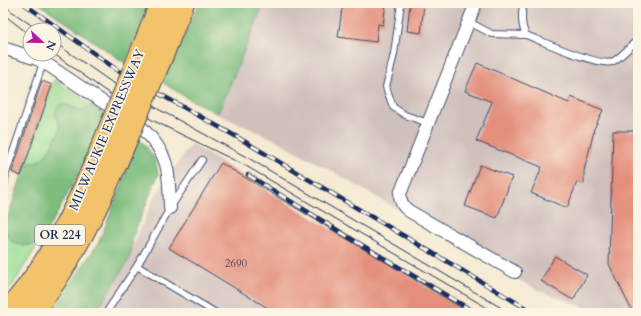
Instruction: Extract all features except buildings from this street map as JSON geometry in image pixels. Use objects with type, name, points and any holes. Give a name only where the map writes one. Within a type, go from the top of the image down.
[{"type":"highway","name":"MILWAUKIE EXPRESSWAY","points":[[154,47],[161,3]]},
{"type":"highway","name":"MILWAUKIE EXPRESSWAY","points":[[6,313],[25,290],[55,245],[79,198],[109,156],[154,47],[183,3]]},
{"type":"highway","name":"MILWAUKIE EXPRESSWAY","points":[[32,313],[56,281],[104,192],[109,156]]},
{"type":"street","points":[[476,3],[400,194],[401,203],[409,211],[515,272]]},
{"type":"street","points":[[3,48],[22,55]]},
{"type":"street","points":[[42,62],[143,129],[150,136],[165,158],[169,176],[170,208]]},
{"type":"lane","points":[[401,3],[394,54],[386,87],[393,107],[405,115],[428,123]]},
{"type":"lane","points":[[524,3],[522,9],[524,30],[526,35]]},
{"type":"lane","points":[[469,22],[492,34],[526,35],[592,60],[604,63],[612,62],[638,39]]},
{"type":"lane","points":[[3,194],[6,173],[40,62]]},
{"type":"lane","points":[[106,313],[137,266],[170,208],[202,160]]},
{"type":"lane","points":[[137,266],[216,313]]},
{"type":"shaded area","points":[[258,3],[638,3],[638,313],[600,313],[540,291],[513,277],[276,140],[212,112]]},
{"type":"shaded area","points":[[191,144],[471,313],[93,313],[127,259],[155,196]]},
{"type":"green space","points":[[38,3],[149,3],[125,63]]},
{"type":"green space","points":[[199,3],[264,3],[218,113],[187,98],[162,82],[170,63],[183,41]]},
{"type":"green space","points":[[54,80],[91,105],[80,110],[68,105],[55,114],[60,126],[53,143],[42,159],[25,166]]},
{"type":"green space","points":[[60,104],[79,109],[86,108],[91,105],[105,115],[74,181],[48,229],[38,244],[16,244],[9,238],[5,225],[25,166],[42,159],[58,134],[60,127],[55,113]]},
{"type":"green space","points":[[138,138],[152,155],[156,164],[158,175],[133,236],[128,261],[95,313],[52,313],[98,244],[125,177],[126,167]]},
{"type":"green space","points":[[5,225],[6,235],[23,246],[38,244],[12,286],[3,297],[3,231]]},
{"type":"tram line","points":[[3,5],[27,22]]},
{"type":"tram line","points":[[3,14],[22,29]]},
{"type":"tram line","points":[[62,48],[110,81],[250,159],[510,313]]},
{"type":"tram line","points":[[62,60],[104,90],[152,120],[246,166],[496,313]]},
{"type":"railway","points":[[23,3],[120,72],[237,137],[534,313]]},
{"type":"railway","points":[[248,175],[476,313]]}]
